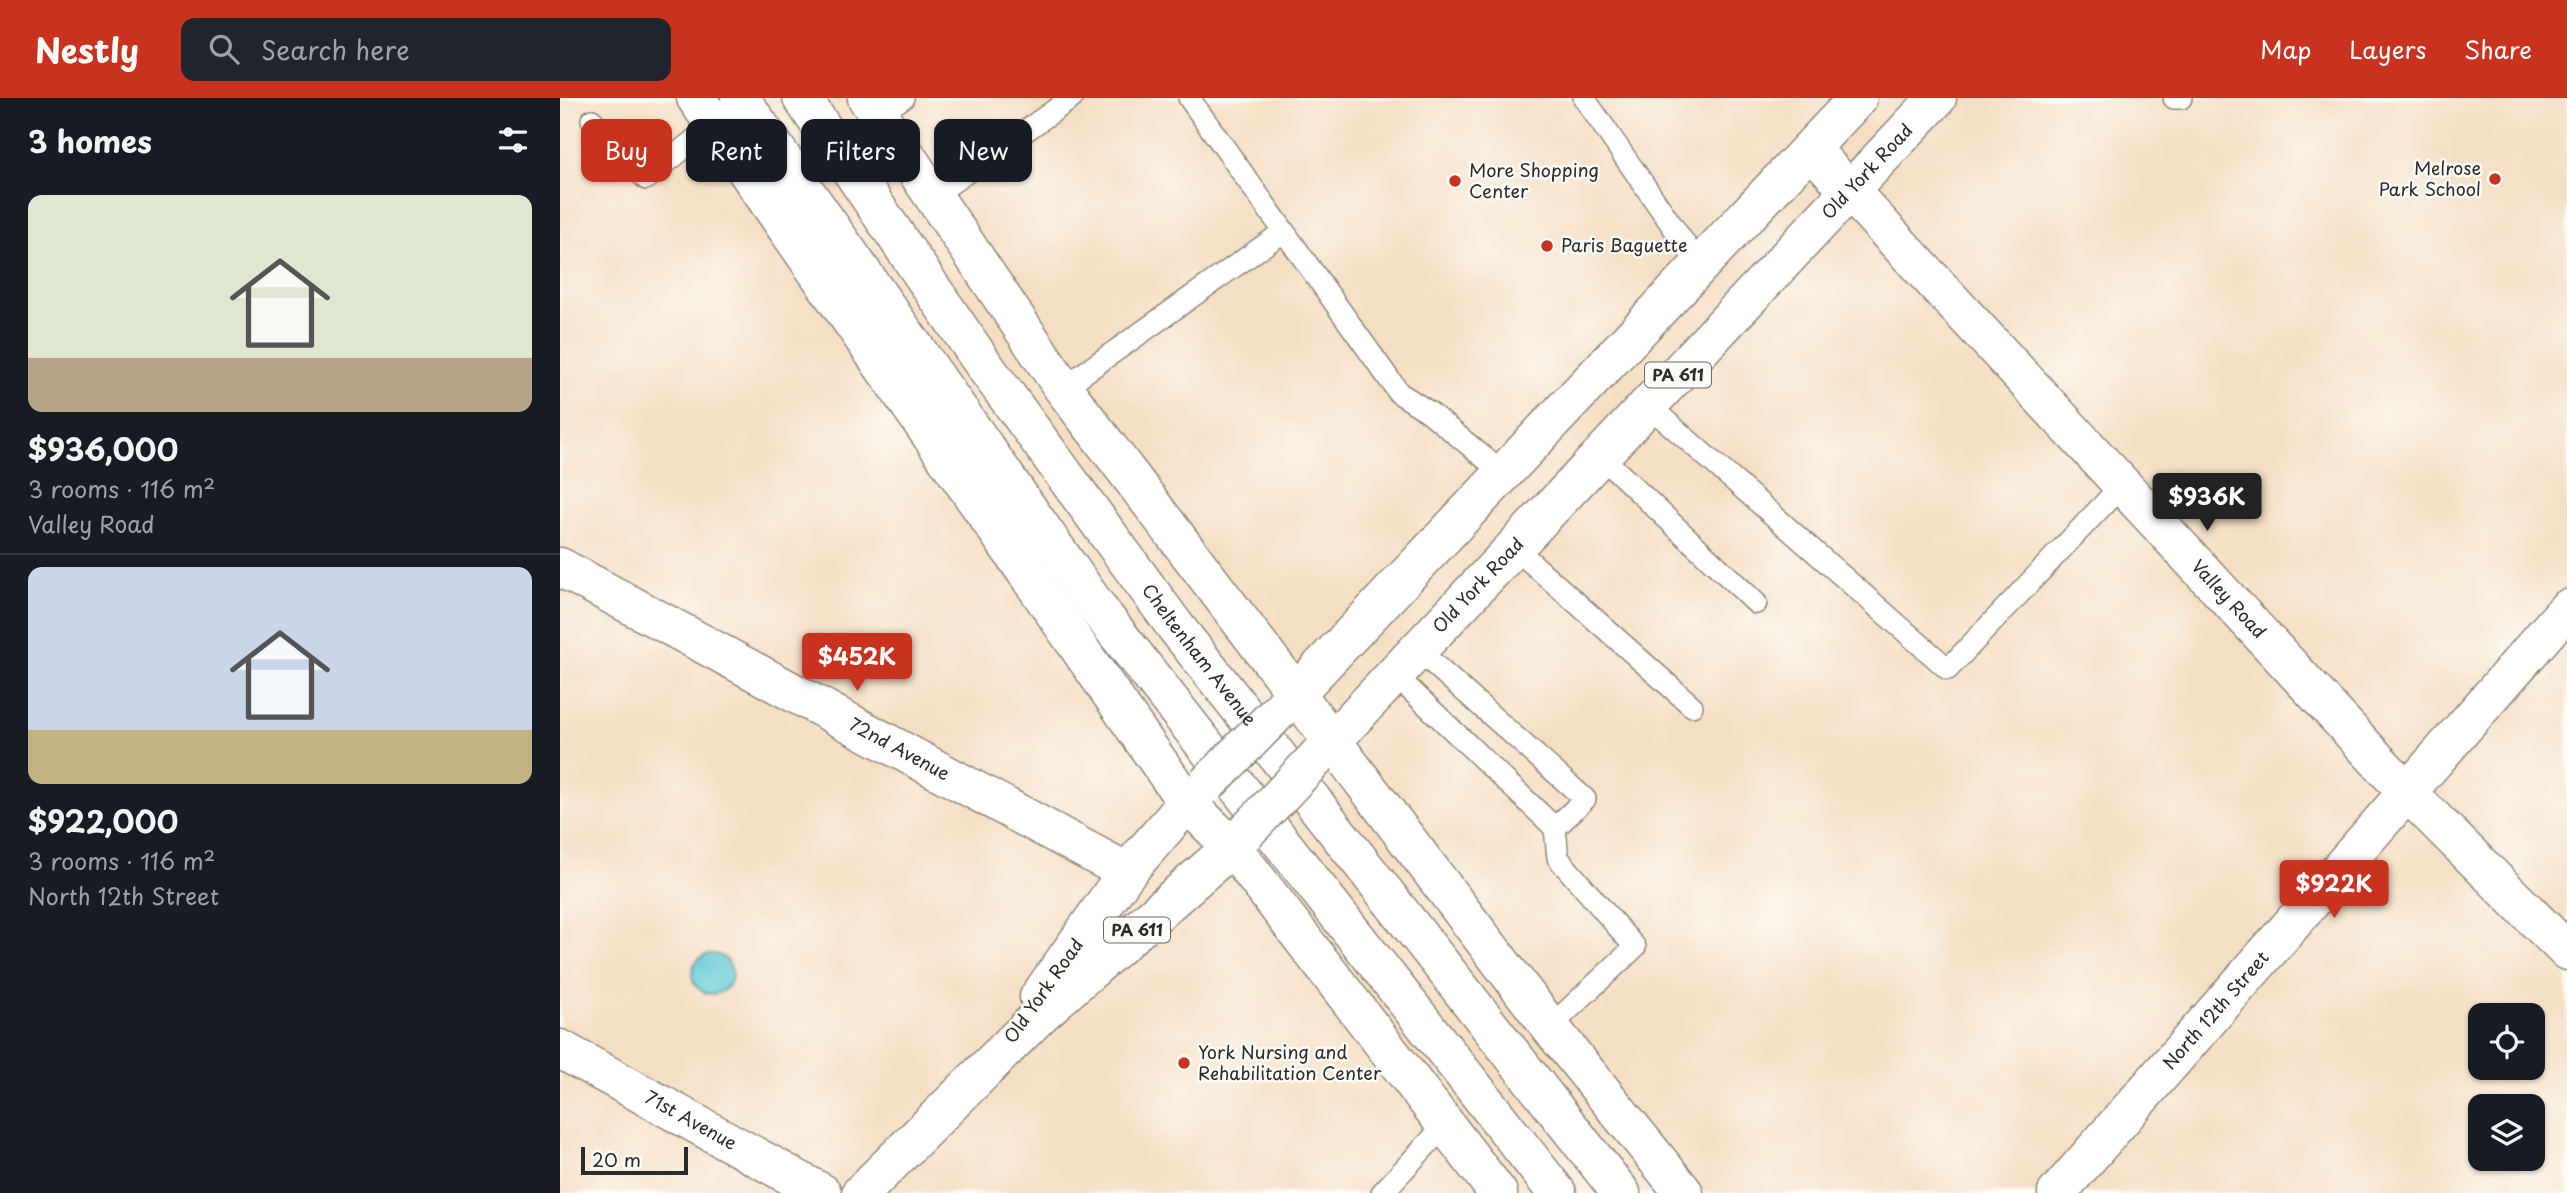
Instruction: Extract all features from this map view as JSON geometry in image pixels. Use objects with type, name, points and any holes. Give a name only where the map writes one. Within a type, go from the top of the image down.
[{"type":"main road","name":"Cheltenham Avenue","points":[[802,98],[984,365],[1175,626],[1621,1193]]},
{"type":"main road","name":"Old York Road","points":[[1000,1053],[1127,872],[1197,794],[1288,702],[1858,98]]},
{"type":"main road","name":"Old York Road","points":[[861,1193],[1042,1013],[1239,840],[1937,98]]},
{"type":"main road","points":[[883,103],[933,196],[1063,388],[1288,702],[1684,1193]]},
{"type":"main road","points":[[717,107],[1197,794],[1239,840],[1498,1193]]},
{"type":"main road","points":[[717,107],[1098,609],[1557,1193]]},
{"type":"main road","name":"Valley Road","points":[[1811,149],[2406,791],[2567,951]]},
{"type":"main road","name":"72nd Avenue","points":[[560,567],[1127,872]]},
{"type":"main road","name":"North 12th Street","points":[[2057,1193],[2567,609]]},
{"type":"main road","name":"71st Avenue","points":[[560,1049],[822,1193]]},
{"type":"lane","points":[[933,196],[1072,98]]},
{"type":"lane","points":[[1189,98],[1399,393],[1429,412],[1504,474]]},
{"type":"lane","points":[[1584,98],[1700,266]]},
{"type":"lane","points":[[2174,98],[2181,98]]},
{"type":"lane","points":[[672,152],[717,107]]},
{"type":"lane","points":[[1063,388],[1283,232]]},
{"type":"lane","points":[[1649,406],[1948,668],[2122,485]]},
{"type":"lane","points":[[1601,456],[1756,603]]},
{"type":"lane","points":[[1515,548],[1692,706]]},
{"type":"lane","points":[[1406,663],[1585,799],[1555,828]]},
{"type":"lane","points":[[1406,663],[1555,828],[1558,858],[1635,947],[1550,1027]]},
{"type":"lane","points":[[1382,1193],[1446,1124]]},
{"type":"water","points":[[712,954],[726,960],[732,974],[726,988],[712,994],[698,988],[692,974],[698,960]]},
{"type":"place","name":"Melrose Park School","points":[[2495,179]]},
{"type":"place","name":"More Shopping Center","points":[[1455,181]]},
{"type":"place","name":"Paris Baguette","points":[[1547,246]]},
{"type":"place","name":"York Nursing and Rehabilitation Center","points":[[1184,1063]]}]
